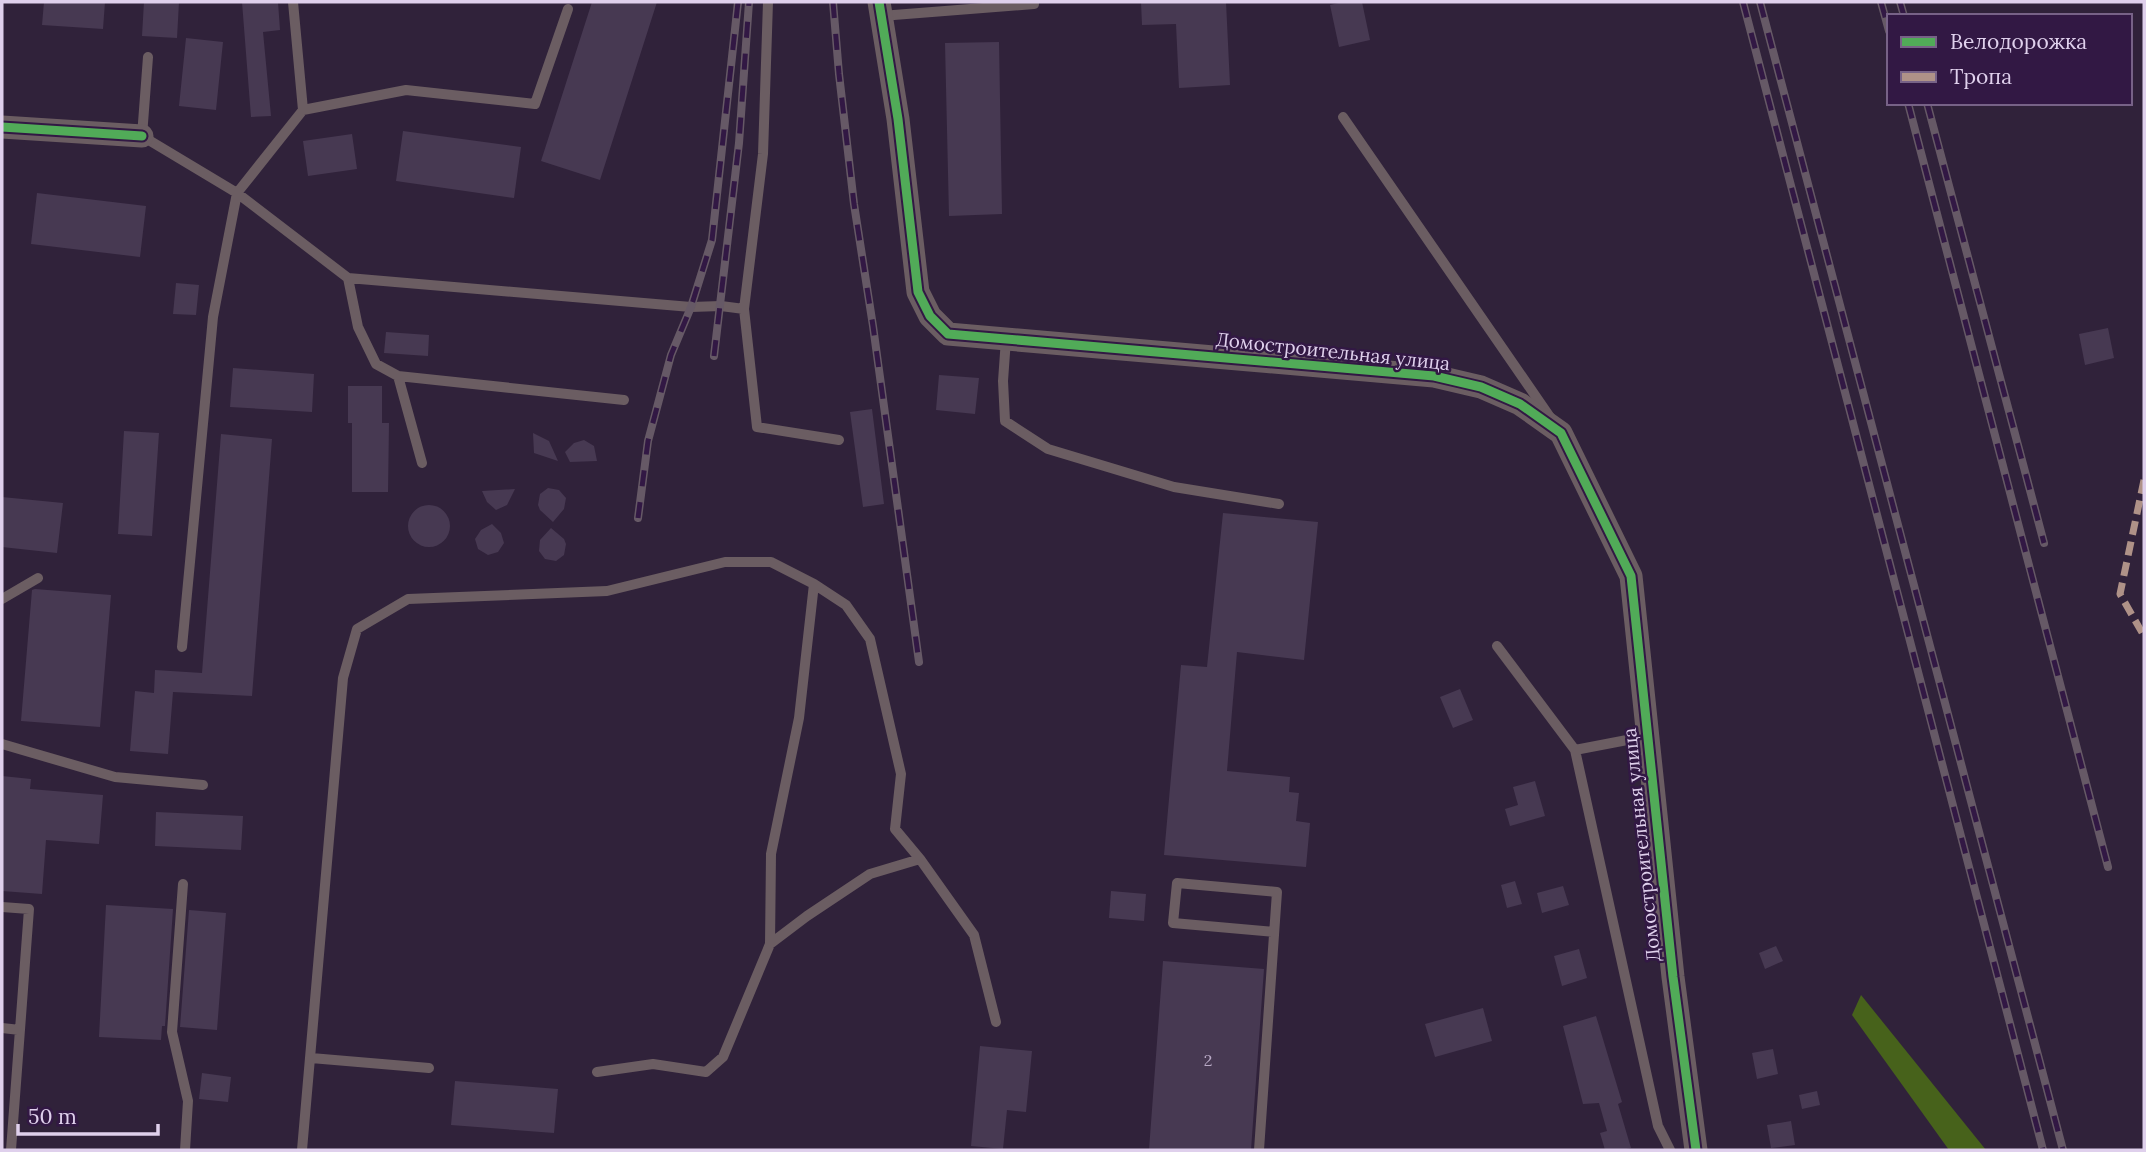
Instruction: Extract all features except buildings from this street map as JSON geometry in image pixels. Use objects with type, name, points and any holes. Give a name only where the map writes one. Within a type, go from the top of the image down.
[{"type":"street","name":"Домостроительная улица","points":[[880,9],[898,118],[918,292],[930,316],[948,334],[1433,376],[1481,387],[1520,404],[1561,433],[1631,576],[1673,977],[1696,1150]]},
{"type":"street","points":[[2,127],[142,136]]},
{"type":"lane","points":[[293,2],[303,110]]},
{"type":"lane","points":[[768,2],[762,154],[744,309],[757,427],[839,439]]},
{"type":"lane","points":[[880,9],[1034,2]]},
{"type":"lane","points":[[182,647],[213,317],[237,194],[303,110],[406,90],[535,104],[568,9]]},
{"type":"lane","points":[[148,57],[142,136],[237,194],[348,278],[691,307],[721,306],[744,309]]},
{"type":"lane","points":[[1343,117],[1561,433]]},
{"type":"lane","points":[[348,278],[358,327],[376,364],[398,376],[624,400]]},
{"type":"lane","points":[[1006,339],[1003,382],[1005,421],[1048,449],[1174,487],[1279,504]]},
{"type":"lane","points":[[398,376],[422,463]]},
{"type":"lane","points":[[302,1150],[343,678],[357,629],[408,599],[607,591],[725,562],[771,562],[814,584],[846,605],[870,639],[901,774],[895,829],[920,859],[974,935],[996,1021]]},
{"type":"lane","points":[[2,599],[38,578]]},
{"type":"lane","points":[[597,1072],[653,1064],[706,1072],[723,1057],[769,944],[771,854],[799,718],[814,584]]},
{"type":"lane","points":[[1497,646],[1575,750],[1658,1126],[1670,1150]]},
{"type":"lane","points":[[1575,750],[1648,736]]},
{"type":"lane","points":[[2,744],[114,777],[203,785]]},
{"type":"lane","points":[[769,944],[870,874],[920,859]]},
{"type":"lane","points":[[1259,1150],[1278,892],[1177,883],[1173,923],[1275,932]]},
{"type":"lane","points":[[183,884],[172,1032],[188,1101],[185,1150]]},
{"type":"lane","points":[[2,908],[29,909],[11,1150]]},
{"type":"lane","points":[[2,1028],[20,1030]]},
{"type":"lane","points":[[311,1058],[429,1068]]},
{"type":"green space","points":[[1861,995],[1986,1150],[1949,1150],[1852,1015]]},
{"type":"railway","points":[[638,518],[648,441],[671,355],[691,307],[712,240],[738,2]]},
{"type":"railway","points":[[714,356],[739,143],[749,2]]},
{"type":"railway","points":[[833,2],[854,204],[919,662]]},
{"type":"railway","points":[[1743,2],[2043,1150]]},
{"type":"railway","points":[[1760,2],[2063,1150]]},
{"type":"railway","points":[[1881,2],[1887,24]]},
{"type":"railway","points":[[1900,2],[1903,14]]},
{"type":"railway","points":[[1909,105],[2108,867]]},
{"type":"railway","points":[[1928,105],[2044,543]]},
{"type":"marked path","points":[[2144,480],[2120,594],[2144,636]]},
{"type":"cycle path","points":[[879,2],[898,119],[918,292],[930,316],[948,334],[1434,376],[1481,387],[1520,404],[1561,433],[1631,576],[1673,977],[1696,1150]]},
{"type":"cycle path","points":[[2,127],[142,136]]}]
